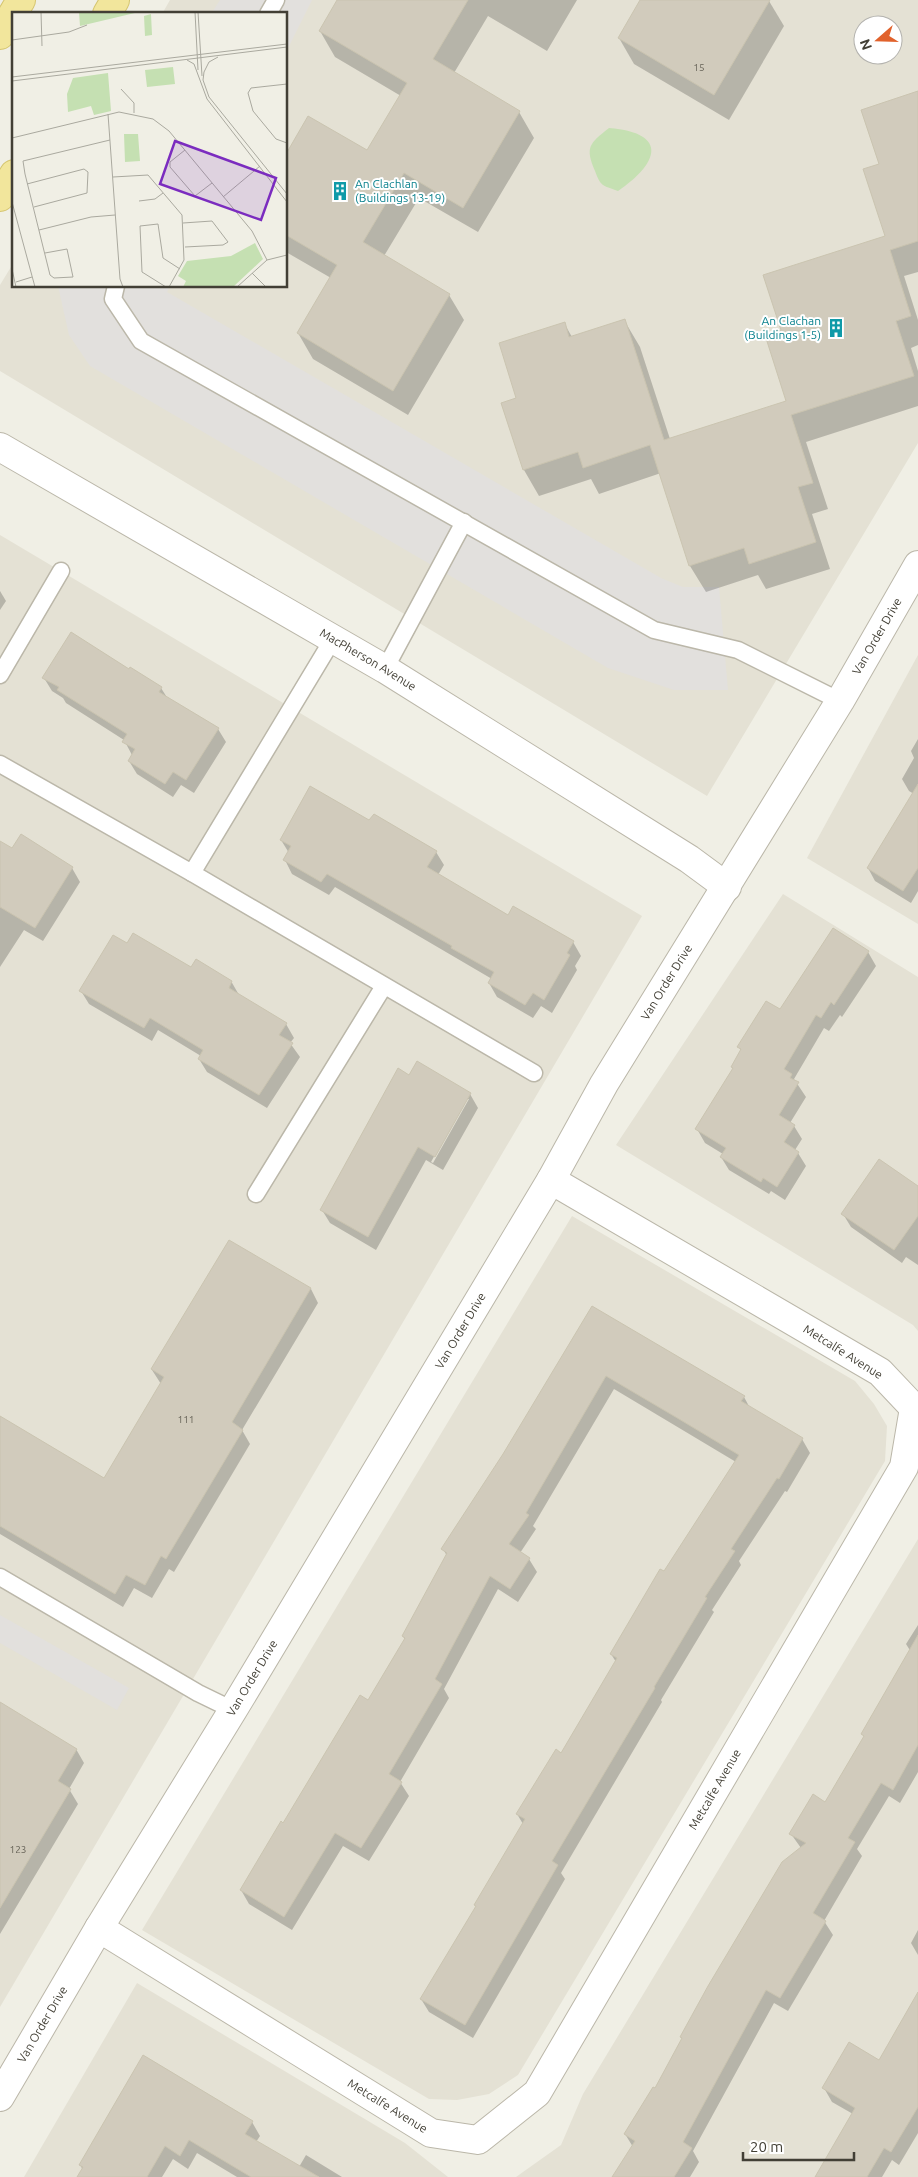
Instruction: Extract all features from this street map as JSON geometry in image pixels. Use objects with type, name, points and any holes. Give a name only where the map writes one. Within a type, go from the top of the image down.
[{"type":"main road","points":[[14,12],[21,0]]},
{"type":"main road","points":[[108,12],[115,0]]},
{"type":"main road","points":[[0,36],[12,15]]},
{"type":"main road","points":[[0,198],[12,177]]},
{"type":"street","name":"MacPherson Avenue","points":[[0,447],[384,669],[689,859],[727,887]]},
{"type":"street","name":"Van Order Drive","points":[[2,2088],[233,1710],[551,1180],[604,1084],[840,701],[918,565]]},
{"type":"street","name":"Metcalfe Avenue","points":[[99,1928],[431,2133],[478,2140],[536,2093],[904,1468],[914,1408],[880,1372],[551,1180]]},
{"type":"lane","points":[[269,12],[276,0]]},
{"type":"lane","points":[[116,288],[113,300],[141,340],[654,630],[738,650],[840,701]]},
{"type":"lane","points":[[384,669],[464,522]]},
{"type":"lane","points":[[0,675],[61,572]]},
{"type":"lane","points":[[192,873],[333,639]]},
{"type":"lane","points":[[0,764],[192,873],[534,1073]]},
{"type":"lane","points":[[256,1194],[384,986]]},
{"type":"lane","points":[[0,1578],[198,1693],[233,1710]]},
{"type":"shaded area","points":[[170,0],[918,0],[918,443],[707,796],[0,371],[0,285],[12,265],[12,288],[288,288],[288,12],[163,12]]},
{"type":"shaded area","points":[[220,0],[312,0],[288,48],[288,12],[212,12]]},
{"type":"shaded area","points":[[58,288],[169,288],[167,292],[661,578],[683,587],[719,587],[728,690],[674,690],[608,668],[90,366],[69,335]]},
{"type":"shaded area","points":[[0,535],[642,916],[0,2007]]},
{"type":"shaded area","points":[[918,655],[918,924],[807,858]]},
{"type":"shaded area","points":[[783,894],[918,977],[918,1331],[913,1325],[616,1145]]},
{"type":"shaded area","points":[[572,1216],[855,1381],[874,1404],[887,1426],[885,1461],[518,2075],[489,2094],[457,2100],[429,2099],[142,1930]]},
{"type":"shaded area","points":[[918,1539],[918,2177],[516,2177],[561,2145],[583,2094]]},
{"type":"shaded area","points":[[0,1615],[129,1688],[117,1710],[0,1643]]},
{"type":"shaded area","points":[[137,1983],[405,2143],[448,2177],[24,2177]]},
{"type":"green space","points":[[609,128],[629,131],[642,136],[649,143],[651,151],[649,161],[642,170],[632,181],[618,191],[601,183],[590,156],[593,142]]},
{"type":"building","name":"An Clachlan (Buildings 13-19)","points":[[337,0],[468,0],[433,59],[520,111],[463,208],[404,173],[363,242],[450,294],[393,391],[297,333],[337,265],[288,236],[288,151],[308,116],[367,150],[407,83],[319,31]]},
{"type":"building","points":[[640,0],[770,0],[714,95],[618,38]]},
{"type":"building","name":"An Clachan (Buildings 1-5)","points":[[918,91],[918,241],[890,250],[911,316],[896,321],[914,376],[791,415],[813,483],[798,487],[816,542],[749,564],[744,548],[689,566],[650,445],[583,468],[578,452],[523,470],[501,403],[516,398],[499,343],[565,322],[569,337],[625,319],[664,440],[786,401],[765,335],[781,330],[763,275],[885,236],[863,169],[879,164],[861,110]]},
{"type":"building","points":[[71,632],[129,669],[130,667],[162,687],[159,692],[219,728],[186,780],[173,772],[165,784],[128,761],[135,749],[122,742],[127,734],[57,690],[59,687],[42,678]]},
{"type":"building","points":[[918,784],[918,868],[903,891],[867,868]]},
{"type":"building","points":[[310,786],[369,820],[374,814],[437,851],[427,867],[508,915],[513,906],[574,941],[567,953],[570,955],[544,1000],[533,993],[525,1005],[488,983],[494,972],[451,948],[452,946],[327,874],[321,882],[283,860],[291,846],[280,840]]},
{"type":"building","points":[[21,834],[73,867],[35,928],[0,907],[0,841],[12,848]]},
{"type":"building","points":[[833,928],[869,951],[834,1005],[831,1002],[821,1018],[816,1015],[784,1069],[792,1074],[790,1078],[799,1082],[779,1115],[795,1125],[784,1142],[799,1152],[777,1187],[763,1178],[761,1182],[720,1157],[726,1148],[695,1129],[733,1068],[731,1067],[741,1049],[737,1047],[766,1001],[780,1009]]},
{"type":"building","points":[[133,933],[191,967],[196,959],[232,981],[229,988],[287,1023],[279,1035],[293,1043],[259,1095],[198,1059],[203,1050],[150,1018],[144,1028],[79,991],[113,935],[127,943]]},
{"type":"building","points":[[417,1061],[471,1093],[435,1157],[418,1147],[368,1237],[320,1210],[398,1068],[409,1075]]},
{"type":"building","points":[[879,1159],[918,1186],[918,1216],[894,1250],[841,1214]]},
{"type":"building","points":[[229,1240],[311,1288],[232,1422],[243,1430],[166,1559],[161,1556],[145,1585],[126,1575],[115,1594],[0,1526],[0,1416],[104,1478],[164,1377],[151,1369]]},
{"type":"building","points":[[592,1306],[745,1396],[741,1401],[803,1438],[779,1479],[777,1478],[731,1549],[735,1551],[705,1597],[707,1598],[655,1688],[552,1861],[558,1865],[465,2025],[420,1999],[476,1906],[474,1905],[525,1819],[516,1814],[556,1749],[561,1753],[617,1658],[610,1654],[660,1569],[664,1571],[739,1455],[679,1419],[606,1376],[526,1513],[529,1515],[509,1544],[530,1558],[510,1589],[490,1576],[435,1679],[442,1684],[389,1774],[402,1782],[361,1848],[335,1833],[284,1917],[240,1890],[281,1821],[283,1823],[360,1695],[368,1700],[405,1638],[402,1636],[447,1553],[441,1549],[503,1454]]},
{"type":"building","points":[[918,1635],[918,1745],[893,1790],[881,1783],[848,1838],[855,1842],[813,1913],[826,1921],[780,1998],[766,1990],[683,2142],[692,2148],[674,2177],[612,2177],[635,2141],[624,2134],[653,2087],[655,2088],[708,1986],[782,1862],[806,1843],[789,1834],[813,1794],[825,1802],[864,1736],[861,1734]]},
{"type":"building","points":[[0,1702],[77,1749],[58,1781],[71,1789],[0,1908]]},
{"type":"building","points":[[918,1992],[918,2107],[891,2152],[884,2148],[867,2177],[815,2177],[855,2108],[822,2088],[849,2042],[879,2060]]},
{"type":"building","points":[[143,2055],[253,2121],[245,2134],[319,2177],[251,2177],[189,2140],[180,2156],[165,2146],[147,2177],[77,2177],[83,2167],[79,2165]]},
{"type":"place","name":"An Clachlan (Buildings 13-19)","points":[[340,191]]},
{"type":"place","name":"An Clachan (Buildings 1-5)","points":[[836,328]]}]
